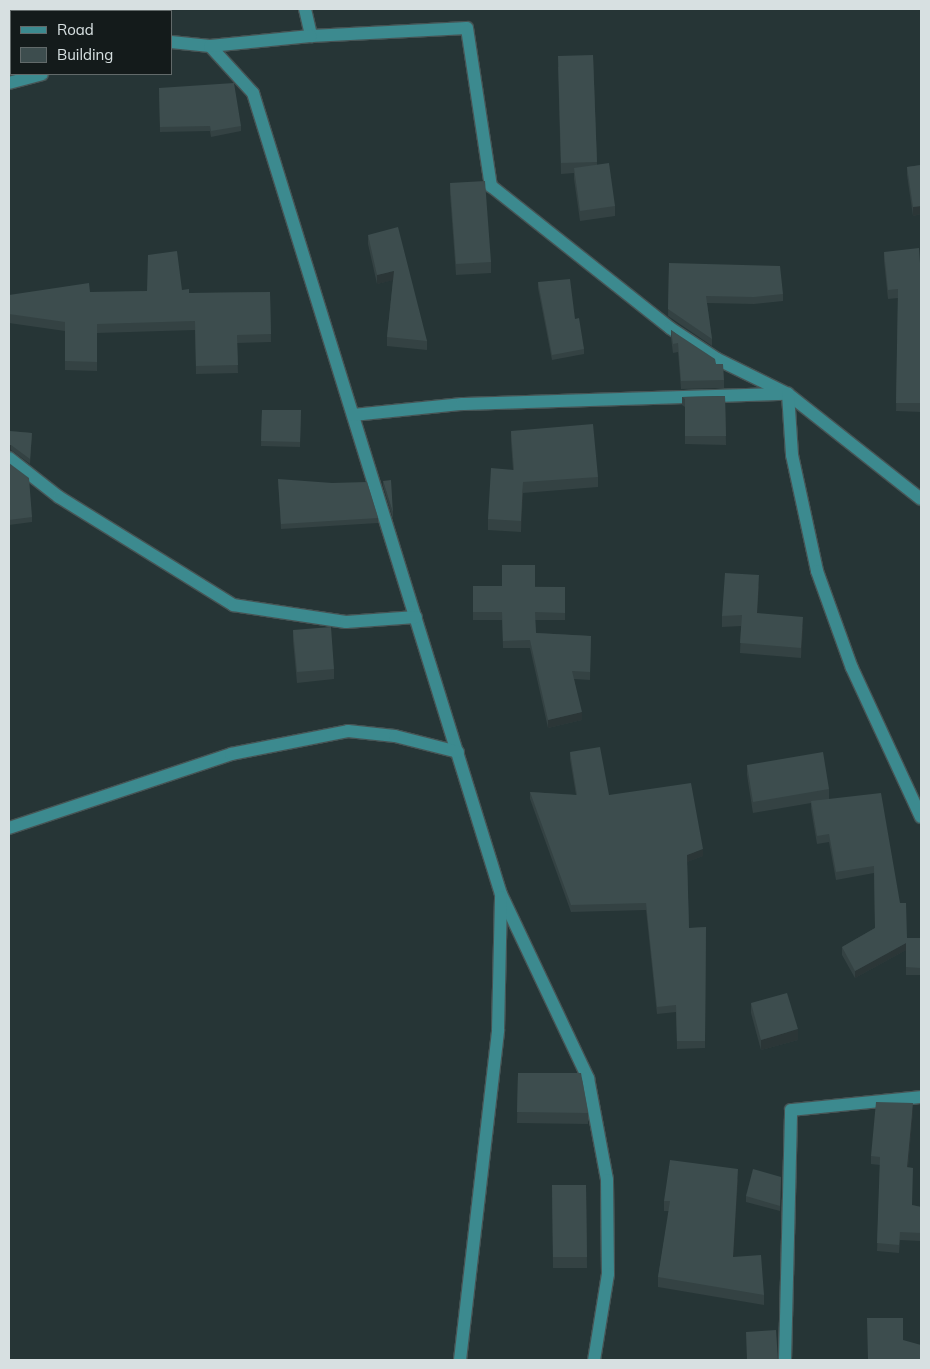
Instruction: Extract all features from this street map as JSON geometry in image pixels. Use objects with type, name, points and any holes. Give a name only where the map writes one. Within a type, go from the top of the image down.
[{"type":"street","points":[[306,9],[311,36]]},
{"type":"street","points":[[172,42],[210,46],[311,36],[467,28],[491,186],[670,328],[717,359],[788,394],[921,499]]},
{"type":"street","points":[[210,46],[254,93],[501,894],[588,1078],[607,1180],[608,1274],[594,1360]]},
{"type":"street","points":[[9,83],[38,75]]},
{"type":"street","points":[[353,415],[462,404],[788,394]]},
{"type":"street","points":[[788,394],[792,454],[817,571],[852,668],[921,817]]},
{"type":"street","points":[[9,458],[59,497],[233,605],[346,622],[416,617]]},
{"type":"street","points":[[9,828],[231,754],[348,731],[395,736],[458,752]]},
{"type":"street","points":[[460,1360],[498,1030],[501,894]]},
{"type":"street","points":[[785,1360],[791,1110],[921,1097]]},
{"type":"building","points":[[593,55],[597,162],[561,163],[558,56]]},
{"type":"building","points":[[234,83],[241,126],[211,131],[210,126],[160,127],[159,88]]},
{"type":"building","points":[[609,163],[615,206],[580,211],[574,168]]},
{"type":"building","points":[[921,165],[921,206],[913,207],[907,167]]},
{"type":"building","points":[[485,181],[491,262],[456,264],[450,183]]},
{"type":"building","points":[[398,227],[427,341],[387,337],[394,271],[377,275],[368,235]]},
{"type":"building","points":[[919,248],[921,278],[921,403],[896,403],[898,289],[888,290],[884,252]]},
{"type":"building","points":[[177,251],[182,290],[189,289],[189,293],[270,292],[271,334],[237,335],[238,365],[196,366],[195,321],[97,324],[97,362],[65,361],[65,322],[9,314],[9,295],[89,283],[90,292],[147,291],[148,255]]},
{"type":"building","points":[[669,263],[780,266],[783,294],[754,297],[706,296],[712,339],[668,309]]},
{"type":"building","points":[[570,279],[575,319],[579,318],[584,349],[552,355],[538,282]]},
{"type":"building","points":[[671,330],[715,359],[716,364],[723,364],[724,380],[681,381],[678,343],[673,344]]},
{"type":"building","points":[[725,396],[726,436],[685,436],[685,399],[682,397]]},
{"type":"building","points":[[262,410],[301,410],[300,442],[261,441]]},
{"type":"building","points":[[593,424],[598,477],[523,482],[521,521],[488,519],[491,468],[514,470],[511,431]]},
{"type":"building","points":[[9,431],[32,433],[30,459],[9,445]]},
{"type":"building","points":[[9,463],[29,478],[32,517],[9,520]]},
{"type":"building","points":[[278,479],[332,483],[367,482],[378,518],[281,524]]},
{"type":"building","points":[[391,480],[393,513],[383,481]]},
{"type":"building","points":[[502,565],[535,565],[535,587],[565,587],[565,613],[535,612],[536,633],[591,636],[590,672],[572,671],[582,712],[548,720],[530,640],[503,641],[502,612],[473,612],[473,586],[502,586]]},
{"type":"building","points":[[725,573],[759,575],[757,613],[803,617],[801,648],[740,643],[742,615],[722,616]]},
{"type":"building","points":[[331,627],[334,669],[297,672],[293,630]]},
{"type":"building","points":[[600,747],[609,795],[691,783],[703,849],[687,855],[689,928],[706,927],[705,1041],[677,1041],[676,1005],[657,1007],[646,903],[571,905],[530,792],[577,795],[570,752]]},
{"type":"building","points":[[823,752],[829,789],[753,802],[747,765]]},
{"type":"building","points":[[881,793],[900,903],[906,903],[907,938],[921,938],[921,968],[906,967],[906,943],[855,971],[842,947],[875,928],[874,866],[836,872],[829,834],[817,836],[811,801]]},
{"type":"building","points":[[787,993],[798,1029],[761,1040],[751,1003]]},
{"type":"building","points":[[518,1073],[581,1073],[588,1113],[517,1112]]},
{"type":"building","points":[[876,1102],[913,1103],[907,1167],[913,1168],[912,1205],[921,1207],[921,1233],[900,1232],[899,1245],[877,1243],[880,1157],[871,1156]]},
{"type":"building","points":[[670,1160],[738,1169],[733,1257],[761,1255],[764,1295],[658,1277],[670,1201],[664,1201]]},
{"type":"building","points":[[753,1169],[781,1177],[780,1206],[746,1196]]},
{"type":"building","points":[[552,1185],[586,1185],[587,1257],[553,1257]]},
{"type":"building","points":[[867,1318],[903,1318],[903,1340],[921,1345],[921,1360],[868,1360]]},
{"type":"building","points":[[776,1330],[778,1360],[747,1360],[746,1332]]}]
